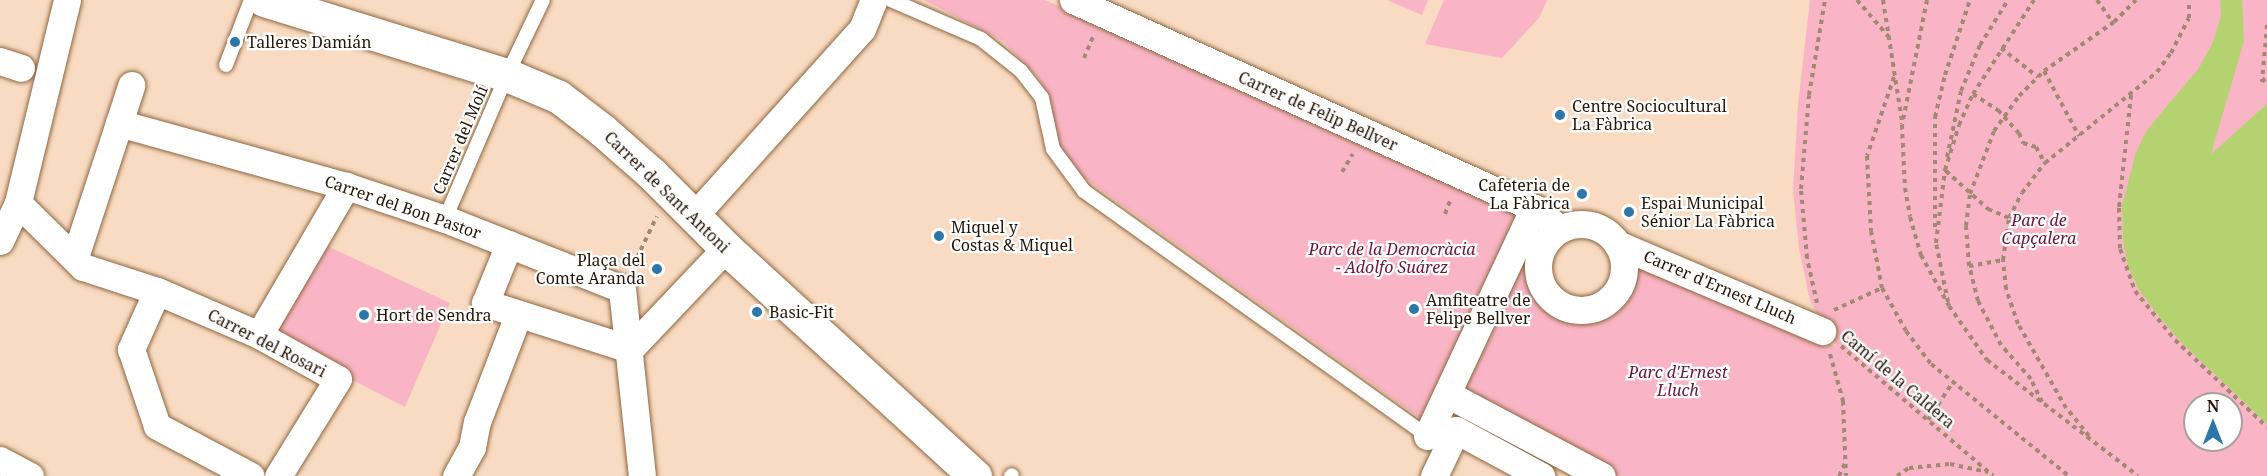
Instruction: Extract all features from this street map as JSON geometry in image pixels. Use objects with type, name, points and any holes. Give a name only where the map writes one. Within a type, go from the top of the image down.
[{"type":"street","points":[[0,241],[67,0]]},
{"type":"street","name":"Carrer de Sant Antoni","points":[[264,0],[507,75],[558,97],[636,160],[726,248],[975,476]]},
{"type":"street","points":[[694,216],[862,29],[874,0]]},
{"type":"street","name":"Carrer de Felip Bellver","points":[[1073,0],[1534,208],[1560,229]]},
{"type":"street","points":[[75,257],[131,85]]},
{"type":"street","name":"Carrer del Bon Pastor","points":[[119,123],[346,186],[445,219],[622,289]]},
{"type":"street","points":[[259,335],[346,186]]},
{"type":"street","name":"Carrer del Rosari","points":[[12,198],[83,267],[157,291],[259,335],[338,379],[278,476]]},
{"type":"street","points":[[1434,476],[1443,439],[1447,394],[1534,208]]},
{"type":"street","points":[[1574,224],[1589,224],[1603,230],[1617,244],[1623,257],[1624,273],[1619,288],[1602,304],[1587,309],[1572,309],[1552,299],[1542,287],[1538,273],[1540,252],[1548,238],[1560,229],[1574,224]]},
{"type":"street","points":[[509,244],[485,303],[630,349]]},
{"type":"street","name":"Carrer d'Ernest Lluch","points":[[1617,244],[1821,324]]},
{"type":"street","points":[[630,349],[726,248]]},
{"type":"street","points":[[622,289],[642,476]]},
{"type":"street","points":[[157,291],[131,349],[157,426],[251,476]]},
{"type":"street","points":[[456,476],[472,447],[477,422],[518,315]]},
{"type":"street","points":[[1447,394],[1602,476]]},
{"type":"street","points":[[1443,439],[1541,476]]},
{"type":"street","points":[[0,460],[30,476]]},
{"type":"lane","points":[[226,65],[251,0]]},
{"type":"lane","name":"Carrer del Molí","points":[[445,219],[507,75],[543,0]]},
{"type":"lane","points":[[891,0],[981,39],[1021,71],[1042,98],[1053,149],[1084,190],[1443,439]]},
{"type":"path","points":[[1825,0],[1809,95],[1801,189],[1807,258],[1821,324],[1843,401],[1846,476]]},
{"type":"path","points":[[1857,0],[1888,36]]},
{"type":"path","points":[[1883,0],[1902,125],[1910,217],[1922,255],[1949,306],[1987,360],[2138,476]]},
{"type":"path","points":[[1902,125],[1927,0]]},
{"type":"path","points":[[1949,306],[1936,243],[1935,117],[1945,75],[1970,0]]},
{"type":"path","points":[[1936,243],[1945,170],[1961,91],[1980,45],[2008,0]]},
{"type":"path","points":[[1945,170],[1959,125],[1973,94],[2034,0]]},
{"type":"path","points":[[2097,0],[2113,23]]},
{"type":"path","points":[[2043,403],[2031,378],[2001,345],[1978,301],[1969,266],[1966,226],[1970,195],[1984,152],[2003,116],[2044,71],[2113,23],[2136,0]]},
{"type":"path","points":[[2095,443],[2066,408],[2018,324],[2006,290],[2003,260],[2008,218],[2022,193],[2045,163],[2157,72],[2171,53],[2189,18],[2188,0]]},
{"type":"path","points":[[2267,25],[2262,82],[2267,76]]},
{"type":"path","points":[[1084,58],[1096,32]]},
{"type":"path","points":[[2001,48],[2038,77]]},
{"type":"path","points":[[2044,71],[2079,136]]},
{"type":"path","points":[[1894,77],[1867,156],[1870,231],[1882,288],[1912,340],[1931,364],[2069,476]]},
{"type":"path","points":[[1973,94],[2003,116],[2019,133],[2023,143],[2036,147],[2045,163]]},
{"type":"path","points":[[2131,94],[2119,208],[2120,249],[2136,291],[2175,340],[2267,428]]},
{"type":"path","points":[[1342,172],[1358,145]]},
{"type":"path","points":[[1945,170],[1963,183],[1970,195],[1988,209],[2008,218]]},
{"type":"path","points":[[1444,214],[1456,188]]},
{"type":"path","points":[[622,289],[659,213]]},
{"type":"path","points":[[1969,266],[2003,260]]},
{"type":"path","points":[[1821,324],[1882,288]]},
{"type":"path","name":"Camí de la Caldera","points":[[1821,324],[1991,475]]},
{"type":"path","points":[[1928,420],[1953,382]]},
{"type":"path","points":[[1839,476],[1846,462]]},
{"type":"path","points":[[1897,476],[1910,468],[1950,464],[1991,475]]},
{"type":"green space","name":"Parc de la Democràcia - Adolfo Suárez","points":[[924,0],[1045,0],[1518,210],[1426,422],[1072,169],[1061,151],[1041,81],[1003,41]]},
{"type":"green space","points":[[1387,0],[1428,0],[1422,15]]},
{"type":"green space","points":[[1444,0],[1547,0],[1539,18],[1502,58],[1425,44]]},
{"type":"green space","name":"Parc de Capçalera","points":[[1810,0],[2267,0],[2267,476],[1616,476],[1456,390],[1520,251],[1537,301],[1559,319],[1586,322],[1608,316],[1626,301],[1634,281],[1634,259],[1837,347],[1810,301],[1799,248],[1793,190],[1798,105]]},
{"type":"green space","name":"Hort de Sendra","points":[[323,244],[450,303],[405,407],[269,337]]},
{"type":"shaded area","points":[[2220,0],[2242,0],[2244,41],[2211,154],[2267,104],[2267,424],[2243,401],[2243,392],[2233,392],[2180,341],[2157,314],[2139,290],[2128,266],[2123,240],[2122,206],[2136,152],[2147,130],[2199,68],[2213,42],[2221,16]]},
{"type":"place","name":"Talleres Damián","points":[[235,42]]},
{"type":"place","name":"Centre Sociocultural La Fàbrica","points":[[1560,115]]},
{"type":"place","name":"Cafeteria de La Fàbrica","points":[[1582,194]]},
{"type":"place","name":"Espai Municipal Sénior La Fàbrica","points":[[1629,212]]},
{"type":"place","name":"Miquel y Costas & Miquel","points":[[939,236]]},
{"type":"place","name":"Plaça del Comte Aranda","points":[[657,269]]},
{"type":"place","name":"Amfiteatre de Felipe Bellver","points":[[1414,309]]},
{"type":"place","name":"Basic-Fit","points":[[757,312]]},
{"type":"place","name":"Hort de Sendra","points":[[364,315]]},
{"type":"park label","name":"Parc d'Ernest Lluch","points":[[1678,381]]}]
